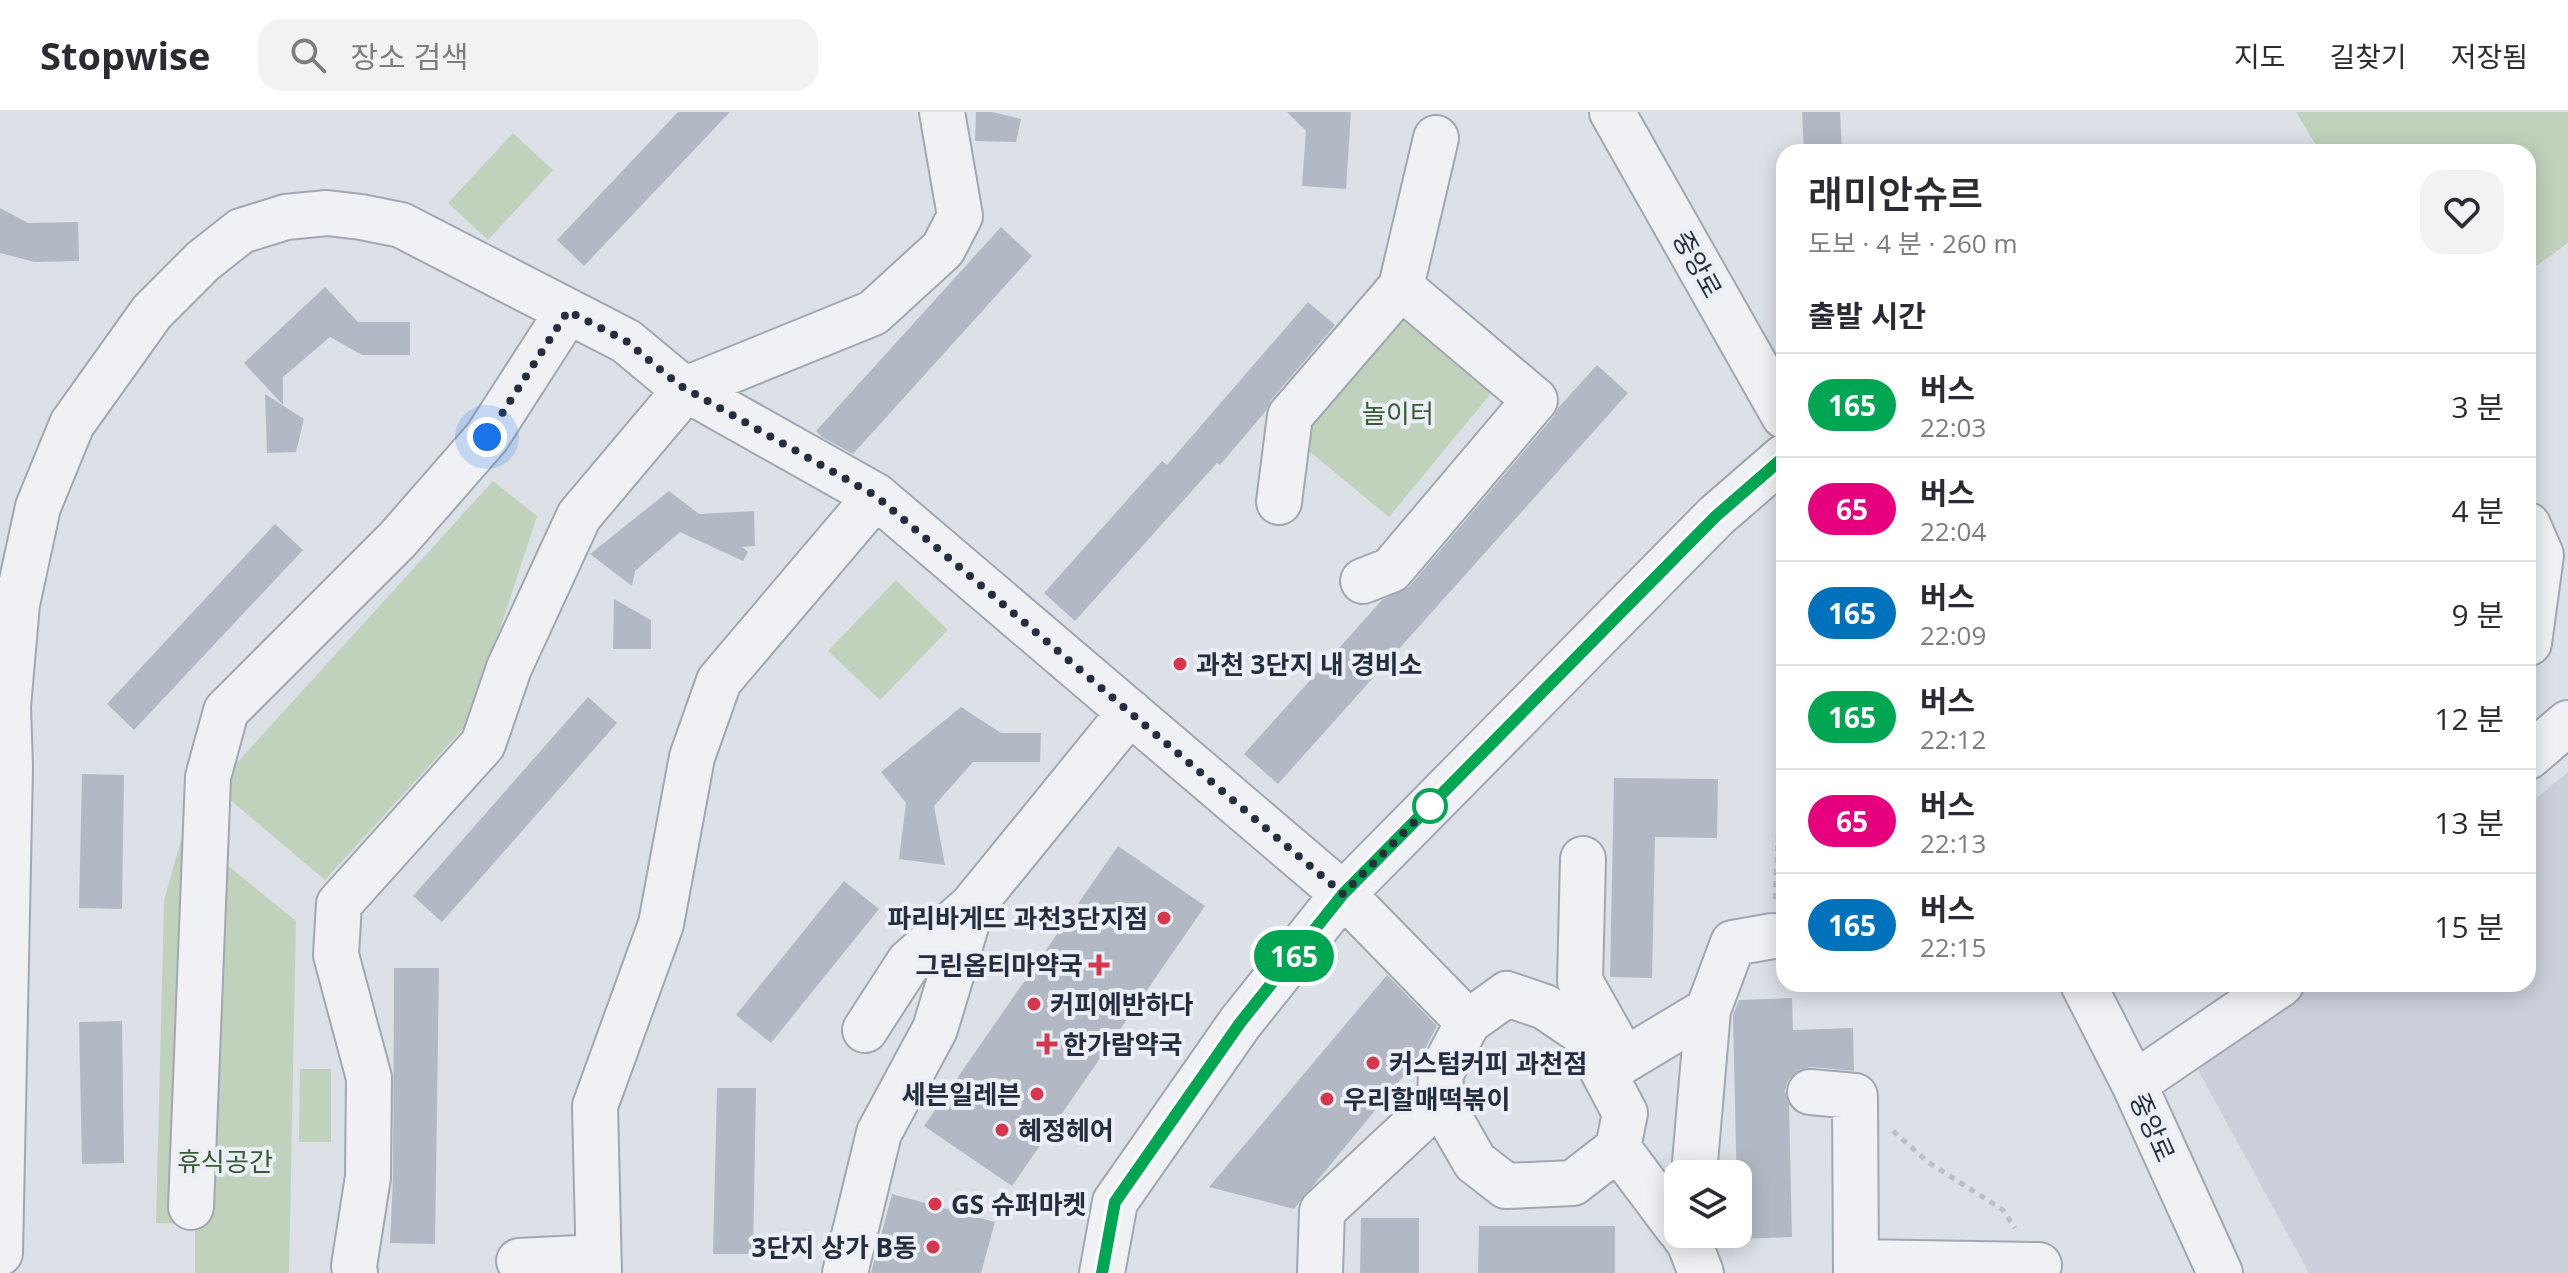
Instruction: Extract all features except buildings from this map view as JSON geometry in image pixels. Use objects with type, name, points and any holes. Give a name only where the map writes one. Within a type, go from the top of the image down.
[{"type":"street","points":[[355,1273],[368,1177],[369,1078],[336,955],[339,904],[483,744],[509,668],[579,516],[686,389],[873,313],[943,249],[960,216],[942,112]]},
{"type":"street","name":"중앙로","points":[[1612,112],[1776,402]]},
{"type":"street","points":[[1279,502],[1290,416],[1401,287],[1436,138]]},
{"type":"street","points":[[0,1253],[8,706],[17,604],[38,507],[72,424],[152,312],[203,261],[241,231],[286,217],[327,213],[401,225],[626,341],[686,389],[876,496],[1343,894],[1468,1022]]},
{"type":"street","points":[[1363,581],[1391,570],[1535,400],[1401,287]]},
{"type":"street","points":[[191,1207],[208,777],[226,711],[398,539],[487,437],[568,311]]},
{"type":"street","points":[[1102,1273],[1115,1202],[1240,1023],[1343,894],[1716,516],[1776,464]]},
{"type":"street","points":[[519,1261],[598,1265],[595,1106],[661,924],[692,757],[719,681],[876,496]]},
{"type":"street","points":[[2536,543],[2541,555],[2536,592]]},
{"type":"street","points":[[865,1030],[909,962],[972,906],[1130,712]]},
{"type":"street","points":[[2536,750],[2568,723]]},
{"type":"street","points":[[1583,859],[1580,981],[1615,1066],[1625,1113],[1618,1148],[1573,1183],[1506,1186],[1475,1162],[1440,1101],[1441,1073],[1468,1022],[1507,994],[1545,1007],[1582,1032],[1615,1066]]},
{"type":"street","points":[[845,1273],[879,1133],[935,1029],[972,906]]},
{"type":"street","points":[[1695,1160],[1708,1010],[1733,943],[1773,936]]},
{"type":"street","name":"중앙로","points":[[2087,992],[2134,1084],[2220,1273]]},
{"type":"street","points":[[2134,1084],[2269,992]]},
{"type":"street","points":[[1615,1066],[1708,1010]]},
{"type":"street","points":[[1810,1092],[1855,1096],[1856,1268],[2039,1265]]},
{"type":"street","points":[[1320,1273],[1322,1211],[1440,1101]]},
{"type":"street","points":[[1618,1148],[1664,1210]]},
{"type":"path","points":[[1773,936],[1776,879]]},
{"type":"path","points":[[1855,1096],[1928,1162],[2003,1210],[2039,1265]]},
{"type":"shaded area","points":[[2568,772],[2568,1273],[2309,1273],[2198,1070],[2294,992],[2536,992],[2536,798]]},
{"type":"green space","points":[[2296,112],[2568,112],[2568,243],[2536,266],[2536,144],[2315,144]]},
{"type":"green space","points":[[513,133],[553,170],[488,240],[448,203]]},
{"type":"green space","name":"놀이터","points":[[1406,311],[1497,386],[1389,517],[1298,442]]},
{"type":"green space","points":[[493,481],[537,516],[470,721],[325,880],[215,787]]},
{"type":"green space","points":[[896,580],[948,630],[880,700],[828,651]]},
{"type":"green space","name":"휴식공간","points":[[184,830],[296,921],[289,1273],[195,1273],[195,1224],[156,1223],[164,900]]},
{"type":"green space","points":[[300,1069],[331,1069],[331,1142],[299,1142]]},
{"type":"bus line","name":"165","points":[[1102,1273],[1115,1202],[1240,1023],[1343,894],[1716,516],[1776,464]]},
{"type":"place","name":"과천 3단지 내 경비소","points":[[1180,664]]},
{"type":"place","name":"파리바게뜨 과천3단지점","points":[[1164,918]]},
{"type":"place","name":"그린옵티마약국","points":[[1099,965]]},
{"type":"place","name":"커피에반하다","points":[[1034,1004]]},
{"type":"place","name":"한가람약국","points":[[1047,1044]]},
{"type":"place","name":"커스텀커피 과천점","points":[[1373,1063]]},
{"type":"place","name":"세븐일레븐","points":[[1037,1094]]},
{"type":"place","name":"우리할매떡볶이","points":[[1327,1099]]},
{"type":"place","name":"혜정헤어","points":[[1002,1130]]},
{"type":"place","name":"GS 슈퍼마켓","points":[[935,1204]]},
{"type":"place","name":"3단지 상가 B동","points":[[933,1247]]},
{"type":"route","points":[[487,437],[568,311],[626,341],[679,385],[876,496],[1343,894],[1430,806]]}]
